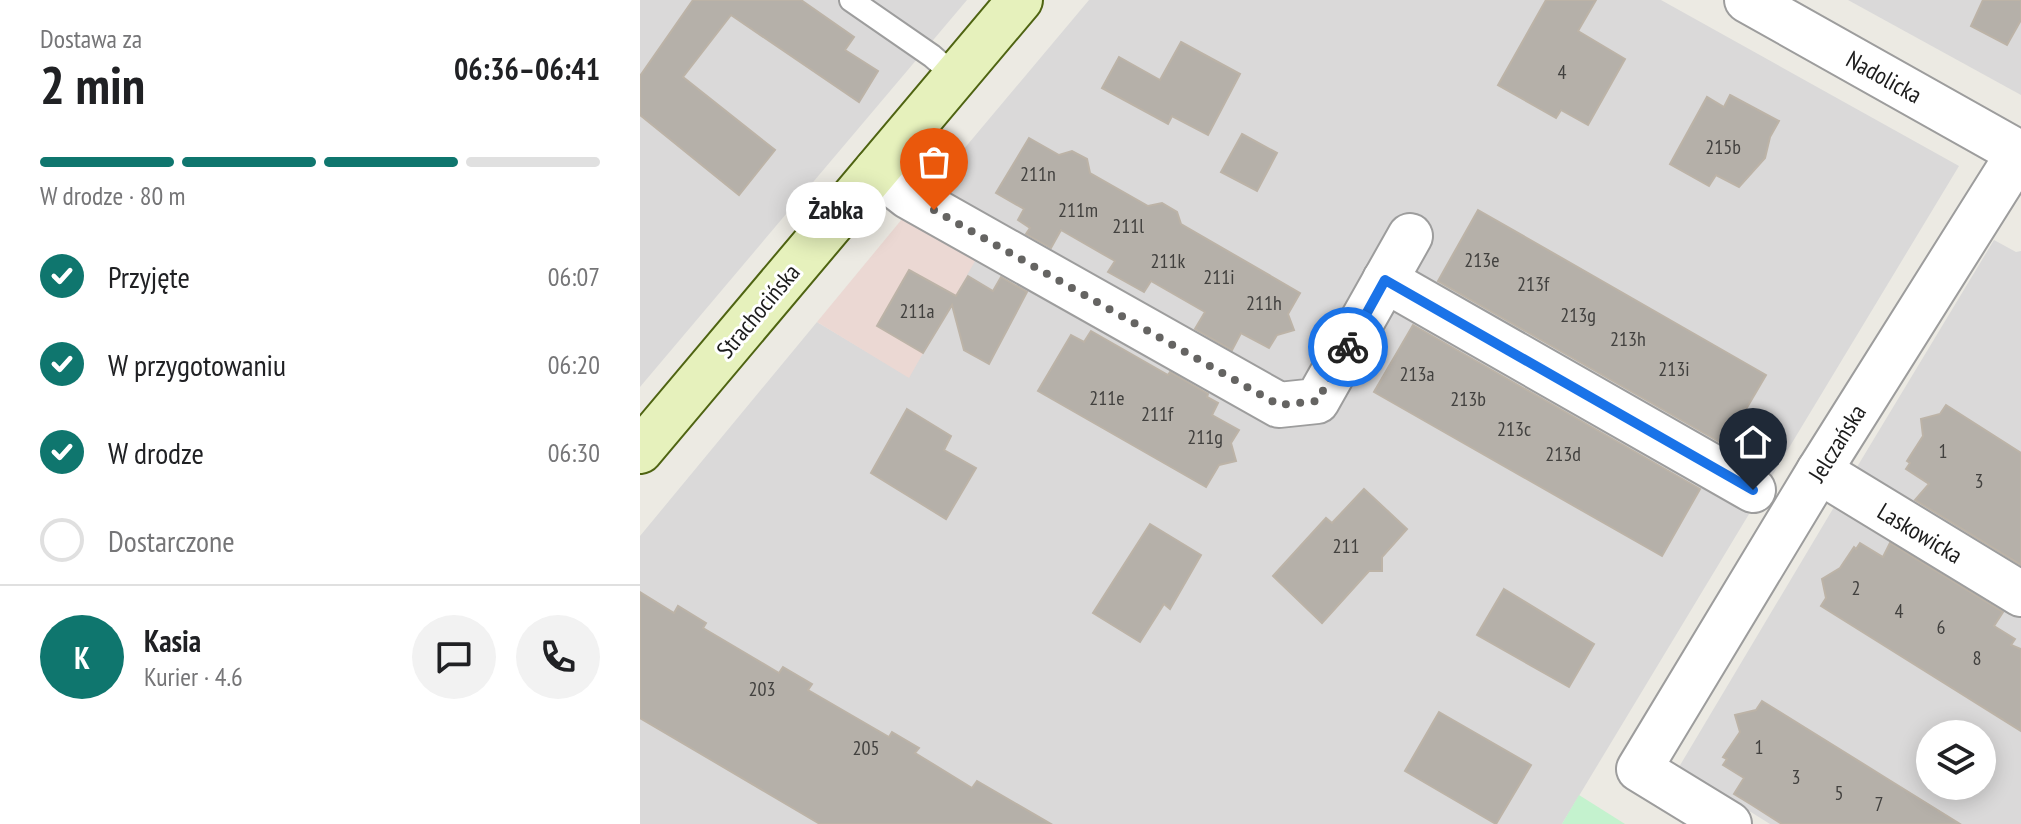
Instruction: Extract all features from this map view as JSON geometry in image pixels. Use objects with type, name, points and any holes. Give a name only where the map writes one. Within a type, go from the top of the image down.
[{"type":"main road","name":"Strachocińska","points":[[640,451],[1020,0]]},
{"type":"street","name":"Nadolicka","points":[[1747,0],[2020,153]]},
{"type":"street","name":"Jelczańska","points":[[1729,824],[1639,769],[1819,471],[2020,153]]},
{"type":"street","points":[[876,171],[908,196],[1279,405],[1317,401],[1410,236]]},
{"type":"street","points":[[1385,280],[1753,490]]},
{"type":"street","name":"Laskowicka","points":[[1819,471],[2021,594]]},
{"type":"lane","points":[[851,0],[932,56],[955,76]]},
{"type":"shaded area","points":[[640,0],[967,0],[640,387]]},
{"type":"shaded area","points":[[1089,0],[1661,0],[1959,166],[1562,824],[640,824],[640,536],[817,322],[909,377],[932,187]]},
{"type":"shaded area","points":[[1848,0],[2021,0],[2021,95]]},
{"type":"shaded area","points":[[907,213],[979,254],[909,378],[817,322]]},
{"type":"shaded area","points":[[1994,240],[2016,252],[2021,251],[2021,573],[1859,472],[1857,467]]},
{"type":"shaded area","points":[[1837,502],[2021,612],[2021,824],[1770,824],[1679,767]]},
{"type":"green space","points":[[1579,795],[1625,824],[1562,824]]},
{"type":"building","points":[[693,0],[801,0],[854,37],[845,50],[878,71],[859,102],[731,15],[683,77],[775,150],[739,195],[640,115],[640,76]]},
{"type":"building","points":[[1546,0],[1596,0],[1578,31],[1625,59],[1588,125],[1561,110],[1556,118],[1498,85]]},
{"type":"building","points":[[1983,0],[2021,0],[2021,20],[2007,45],[1971,26]]},
{"type":"building","points":[[1181,42],[1240,74],[1208,135],[1172,116],[1168,124],[1102,88],[1119,57],[1160,80]]},
{"type":"building","points":[[1730,95],[1779,121],[1770,137],[1765,158],[1739,187],[1716,175],[1709,186],[1670,164],[1707,97],[1724,107]]},
{"type":"building","points":[[1242,134],[1277,153],[1257,191],[1221,172]]},
{"type":"building","points":[[1029,138],[1059,155],[1072,151],[1087,159],[1090,173],[1148,206],[1162,203],[1177,212],[1181,224],[1300,293],[1288,314],[1294,330],[1277,335],[1269,348],[1241,333],[1232,350],[1195,329],[1205,312],[1151,281],[1144,292],[1108,272],[1115,261],[1061,230],[1051,248],[1026,234],[1030,228],[1018,220],[1024,209],[996,193]]},
{"type":"building","points":[[1478,210],[1766,375],[1725,445],[1438,281]]},
{"type":"building","points":[[909,270],[956,296],[968,276],[993,291],[1001,277],[1027,292],[989,364],[964,350],[952,305],[923,353],[877,326]]},
{"type":"building","points":[[1413,325],[1700,489],[1662,556],[1374,392]]},
{"type":"building","points":[[1091,331],[1208,394],[1207,397],[1218,403],[1212,415],[1239,430],[1231,443],[1236,461],[1219,465],[1206,487],[1038,391],[1071,335],[1084,342]]},
{"type":"building","points":[[1946,405],[2021,453],[2021,565],[1915,500],[1929,484],[1906,469],[1910,463],[1907,461],[1923,436],[1921,419],[1940,414]]},
{"type":"building","points":[[907,409],[951,436],[944,450],[976,468],[946,519],[871,473]]},
{"type":"building","points":[[1364,489],[1407,529],[1382,557],[1382,571],[1369,571],[1322,623],[1273,576],[1326,518],[1332,523]]},
{"type":"building","points":[[1150,524],[1201,555],[1170,609],[1164,604],[1140,642],[1093,613]]},
{"type":"building","points":[[1860,543],[1883,557],[1890,543],[2003,612],[1994,626],[2015,639],[2011,645],[2021,649],[2021,731],[1821,606],[1826,598],[1822,579],[1840,568]]},
{"type":"building","points":[[1504,589],[1594,644],[1569,687],[1477,635]]},
{"type":"building","points":[[640,592],[674,613],[678,606],[706,623],[703,628],[779,673],[783,667],[812,684],[808,690],[889,737],[892,732],[919,748],[915,753],[972,788],[977,781],[1051,824],[820,824],[640,718]]},
{"type":"building","points":[[1762,701],[1916,797],[1916,800],[1921,800],[1960,824],[1782,824],[1734,794],[1744,778],[1723,765],[1727,759],[1723,757],[1740,732],[1735,715],[1756,710]]},
{"type":"building","points":[[1439,712],[1531,765],[1496,824],[1405,771]]},
{"type":"way so far","points":[[934,210],[1279,405],[1317,401],[1348,347]]},
{"type":"place","name":"Żabka","points":[[934,210]]},
{"type":"route","points":[[1348,347],[1385,280],[1753,490]]}]
